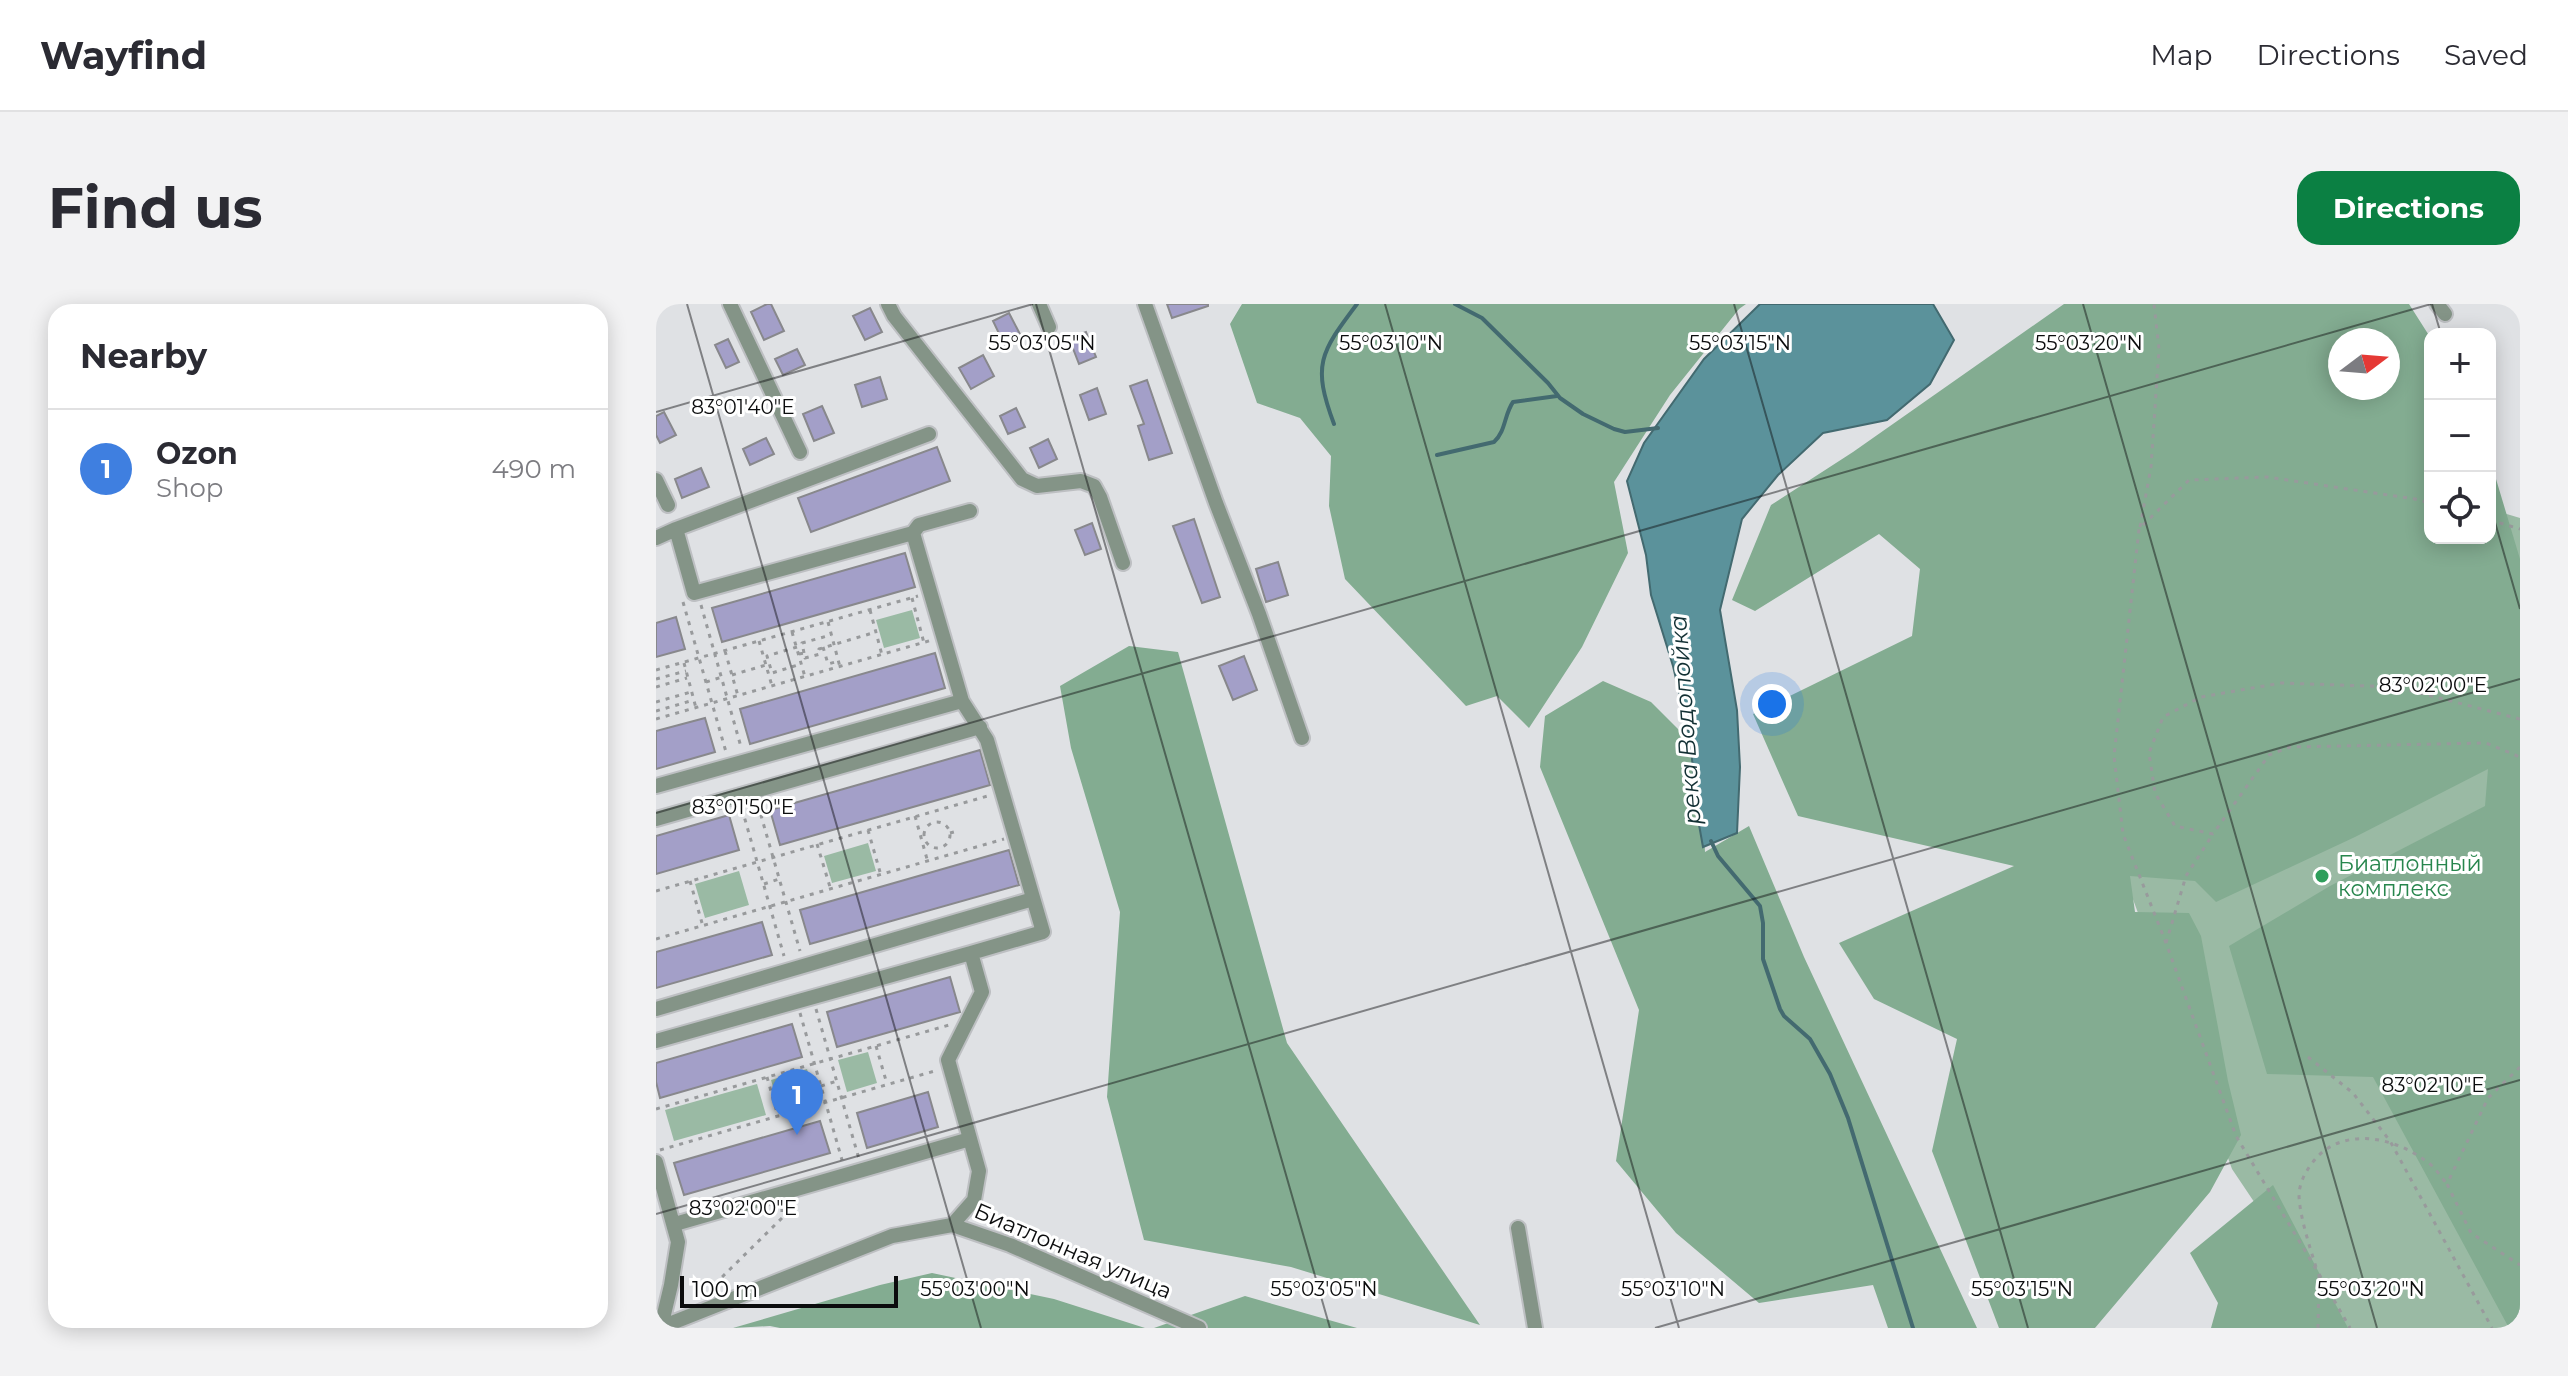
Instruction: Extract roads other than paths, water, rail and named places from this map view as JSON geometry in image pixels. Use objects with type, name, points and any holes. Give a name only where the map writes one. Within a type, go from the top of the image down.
[{"type":"street","points":[[730,304],[800,452]]},
{"type":"street","points":[[888,304],[894,316],[1022,479],[1037,486],[1081,481],[1094,486],[1123,563]]},
{"type":"street","points":[[1039,304],[1049,327]]},
{"type":"street","points":[[1145,304],[1302,738]]},
{"type":"street","points":[[656,538],[929,434]]},
{"type":"street","points":[[656,480],[668,505]]},
{"type":"street","points":[[676,529],[694,593],[913,533],[919,525],[970,511]]},
{"type":"street","points":[[656,1041],[1043,932],[987,740],[962,701],[913,533]]},
{"type":"street","points":[[656,786],[962,701]]},
{"type":"street","points":[[656,819],[980,727]]},
{"type":"street","points":[[656,1009],[1033,899]]},
{"type":"street","points":[[952,1225],[974,1200],[979,1171],[949,1067],[949,1055],[982,992],[971,953]]},
{"type":"street","points":[[675,1224],[970,1139]]},
{"type":"street","points":[[656,1162],[678,1242],[660,1328]]},
{"type":"street","name":"Биатлонная улица","points":[[660,1328],[892,1236],[952,1225],[1010,1245],[1199,1328]]},
{"type":"street","points":[[1518,1228],[1535,1328]]},
{"type":"water","points":[[1760,304],[1933,304],[1954,340],[1930,384],[1887,420],[1823,433],[1778,475],[1742,519],[1720,610],[1737,710],[1740,767],[1737,833],[1703,847],[1690,739],[1673,666],[1651,595],[1646,555],[1627,481],[1644,443],[1704,359]]},
{"type":"waterway","points":[[1334,424],[1323,387],[1323,360],[1335,335],[1357,304]]},
{"type":"waterway","points":[[1455,304],[1482,318],[1560,398],[1583,414],[1625,432],[1658,428]]},
{"type":"waterway","points":[[1437,455],[1494,442],[1501,433],[1513,402],[1557,396]]},
{"type":"waterway","name":"река Водопойка","points":[[1711,841],[1718,856],[1760,906],[1763,959],[1780,1009],[1810,1039],[1830,1074],[1848,1118],[1913,1328]]},
{"type":"place","name":"Биатлонный комплекс","points":[[2322,876]]},
{"type":"place","name":"Ozon","points":[[797,1135]]}]
